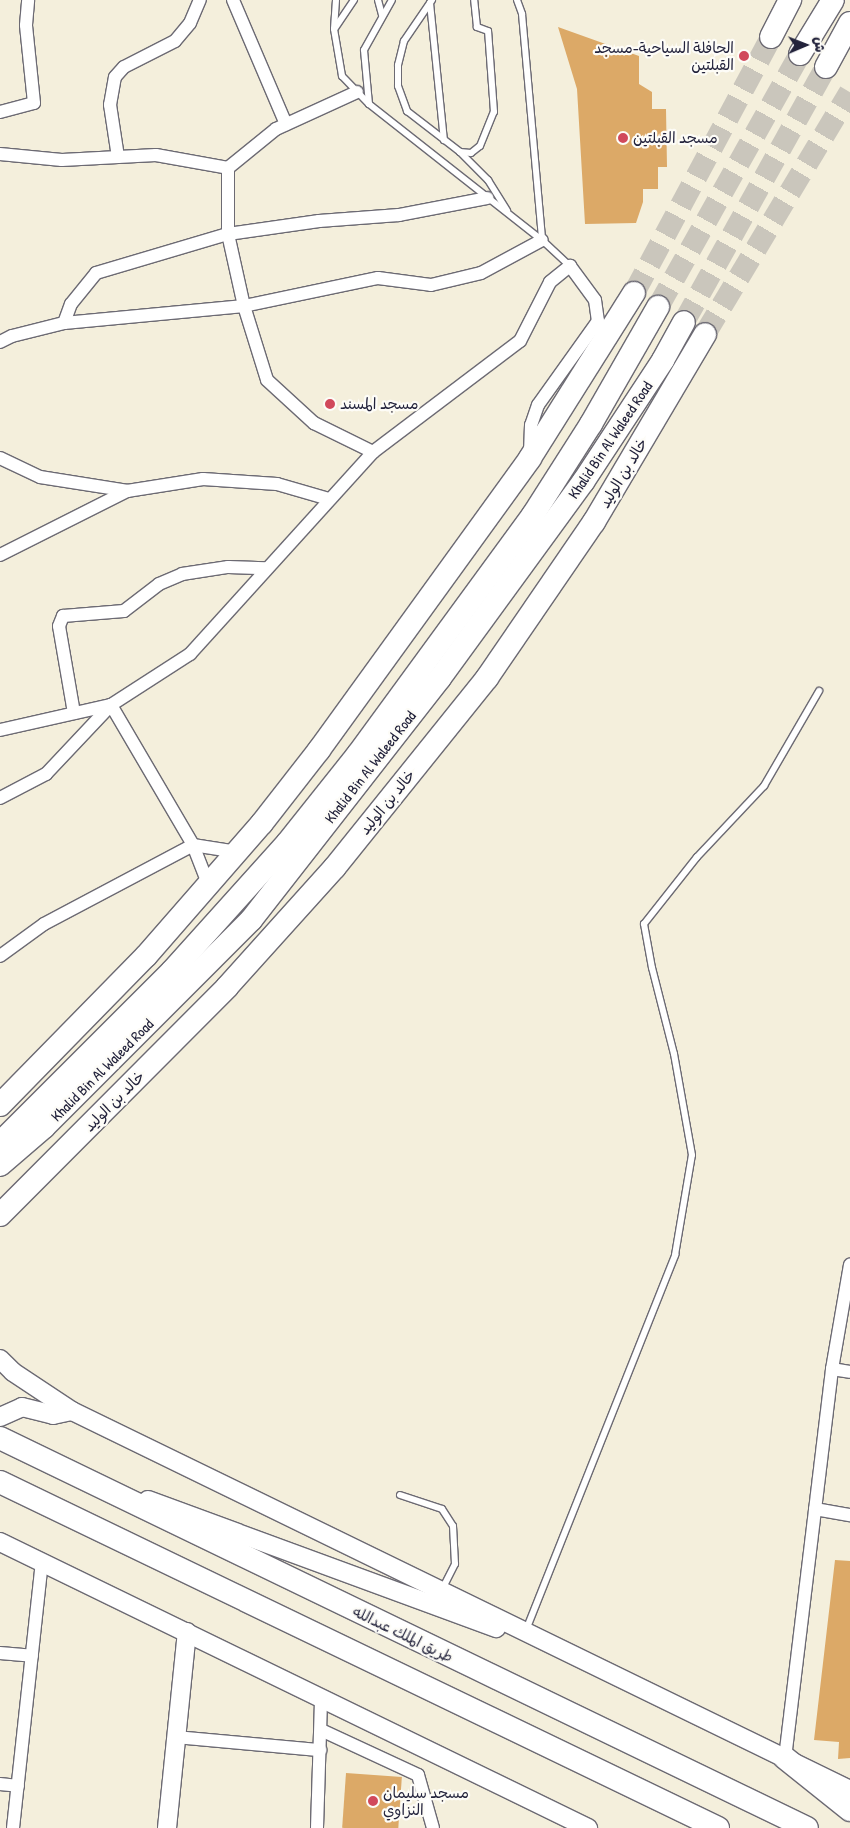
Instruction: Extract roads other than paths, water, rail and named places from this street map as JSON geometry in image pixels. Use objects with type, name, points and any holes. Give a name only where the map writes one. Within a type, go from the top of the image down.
[{"type":"highway","points":[[771,37],[790,0]]},
{"type":"highway","points":[[800,54],[832,0]]},
{"type":"highway","points":[[826,67],[850,23]]},
{"type":"highway","points":[[0,1105],[74,1034],[209,886],[324,743],[530,458],[634,293]]},
{"type":"highway","name":"Khalid Bin Al Waleed Road","points":[[0,1165],[288,842],[358,754],[533,515],[591,424],[658,307]]},
{"type":"highway","name":"Khalid Bin Al Waleed Road","points":[[0,1143],[39,1120],[251,920],[440,678],[583,482],[663,360],[684,322]]},
{"type":"highway","name":"خالد بن الوليد","points":[[0,1215],[227,987],[335,866],[487,678],[594,522],[705,334]]},
{"type":"highway","name":"طريق الملك عبدالله","points":[[0,1438],[807,1828]]},
{"type":"highway","points":[[0,1482],[718,1828]]},
{"type":"highway","points":[[785,1758],[850,1810]]},
{"type":"main road","points":[[0,1359],[13,1372],[72,1411],[850,1790]]},
{"type":"main road","points":[[0,1417],[22,1407],[53,1415],[72,1411]]},
{"type":"main road","points":[[59,1466],[595,1665]]},
{"type":"main road","points":[[0,1530],[6,1546],[187,1632],[588,1828]]},
{"type":"main road","points":[[167,1828],[187,1632]]},
{"type":"street","points":[[0,112],[34,103],[26,25],[28,0]]},
{"type":"street","points":[[118,157],[110,105],[115,78],[124,67],[175,41],[190,23],[200,0]]},
{"type":"street","points":[[232,0],[286,124]]},
{"type":"street","points":[[0,154],[62,160],[156,155],[228,168],[286,124],[357,92]]},
{"type":"street","points":[[228,168],[228,234],[244,306],[267,380],[314,423],[373,452]]},
{"type":"street","points":[[64,323],[71,304],[96,273],[228,234],[319,221],[399,215],[487,198]]},
{"type":"street","points":[[0,342],[12,336],[64,323],[244,306],[378,278],[431,285],[481,273],[542,240]]},
{"type":"street","points":[[0,798],[46,774],[111,705],[190,654],[265,568],[373,452],[520,341],[550,282],[570,266],[595,300],[598,321],[538,405],[531,425],[530,458]]},
{"type":"street","points":[[0,458],[40,477],[128,490],[203,479],[277,484],[329,499]]},
{"type":"street","points":[[0,555],[128,490]]},
{"type":"street","points":[[74,713],[59,626],[63,616],[124,611],[159,584],[182,574],[228,567],[265,568]]},
{"type":"street","points":[[0,730],[111,705]]},
{"type":"street","points":[[111,705],[193,845],[209,886]]},
{"type":"street","points":[[0,956],[44,924],[193,845],[237,852]]},
{"type":"street","points":[[785,1758],[832,1369],[850,1265]]},
{"type":"street","points":[[832,1369],[850,1372]]},
{"type":"street","points":[[815,1509],[850,1515]]},
{"type":"street","points":[[13,1828],[42,1563]]},
{"type":"street","points":[[0,1653],[32,1656]]},
{"type":"street","points":[[317,1828],[322,1699]]},
{"type":"street","points":[[320,1730],[418,1776],[433,1828]]},
{"type":"street","points":[[176,1737],[320,1750]]},
{"type":"street","points":[[0,1784],[18,1786]]},
{"type":"lane","points":[[336,0],[334,29],[342,76],[369,104],[542,240],[570,266]]},
{"type":"lane","points":[[334,29],[354,0]]},
{"type":"lane","points":[[378,0],[382,16]]},
{"type":"lane","points":[[369,104],[364,50],[392,0]]},
{"type":"lane","points":[[460,152],[471,153],[480,146],[494,112],[488,31],[477,27],[474,0]]},
{"type":"lane","points":[[518,0],[522,14],[542,240]]},
{"type":"lane","points":[[431,2],[444,140]]},
{"type":"lane","points":[[431,2],[404,41],[398,65],[398,86],[407,111],[460,152],[488,180],[510,216]]},
{"type":"lane","points":[[526,1631],[672,1264],[680,1228],[692,1155],[674,1054],[652,968],[644,924],[697,857],[764,786],[819,691]]},
{"type":"lane","points":[[400,1495],[442,1508],[453,1526],[454,1564],[442,1591]]},
{"type":"tunnel","points":[[634,293],[771,37]]},
{"type":"tunnel","points":[[658,307],[800,54]]},
{"type":"tunnel","points":[[684,322],[826,67]]},
{"type":"tunnel","points":[[705,334],[850,92]]},
{"type":"place","name":"الحافلة السياحية-مسجد القبلتين","points":[[744,56]]},
{"type":"place","name":"مسجد القبلتين","points":[[623,138]]},
{"type":"place","name":"مسجد المسند","points":[[330,404]]},
{"type":"place","name":"مسجد سليمان النزاوي","points":[[373,1801]]}]
